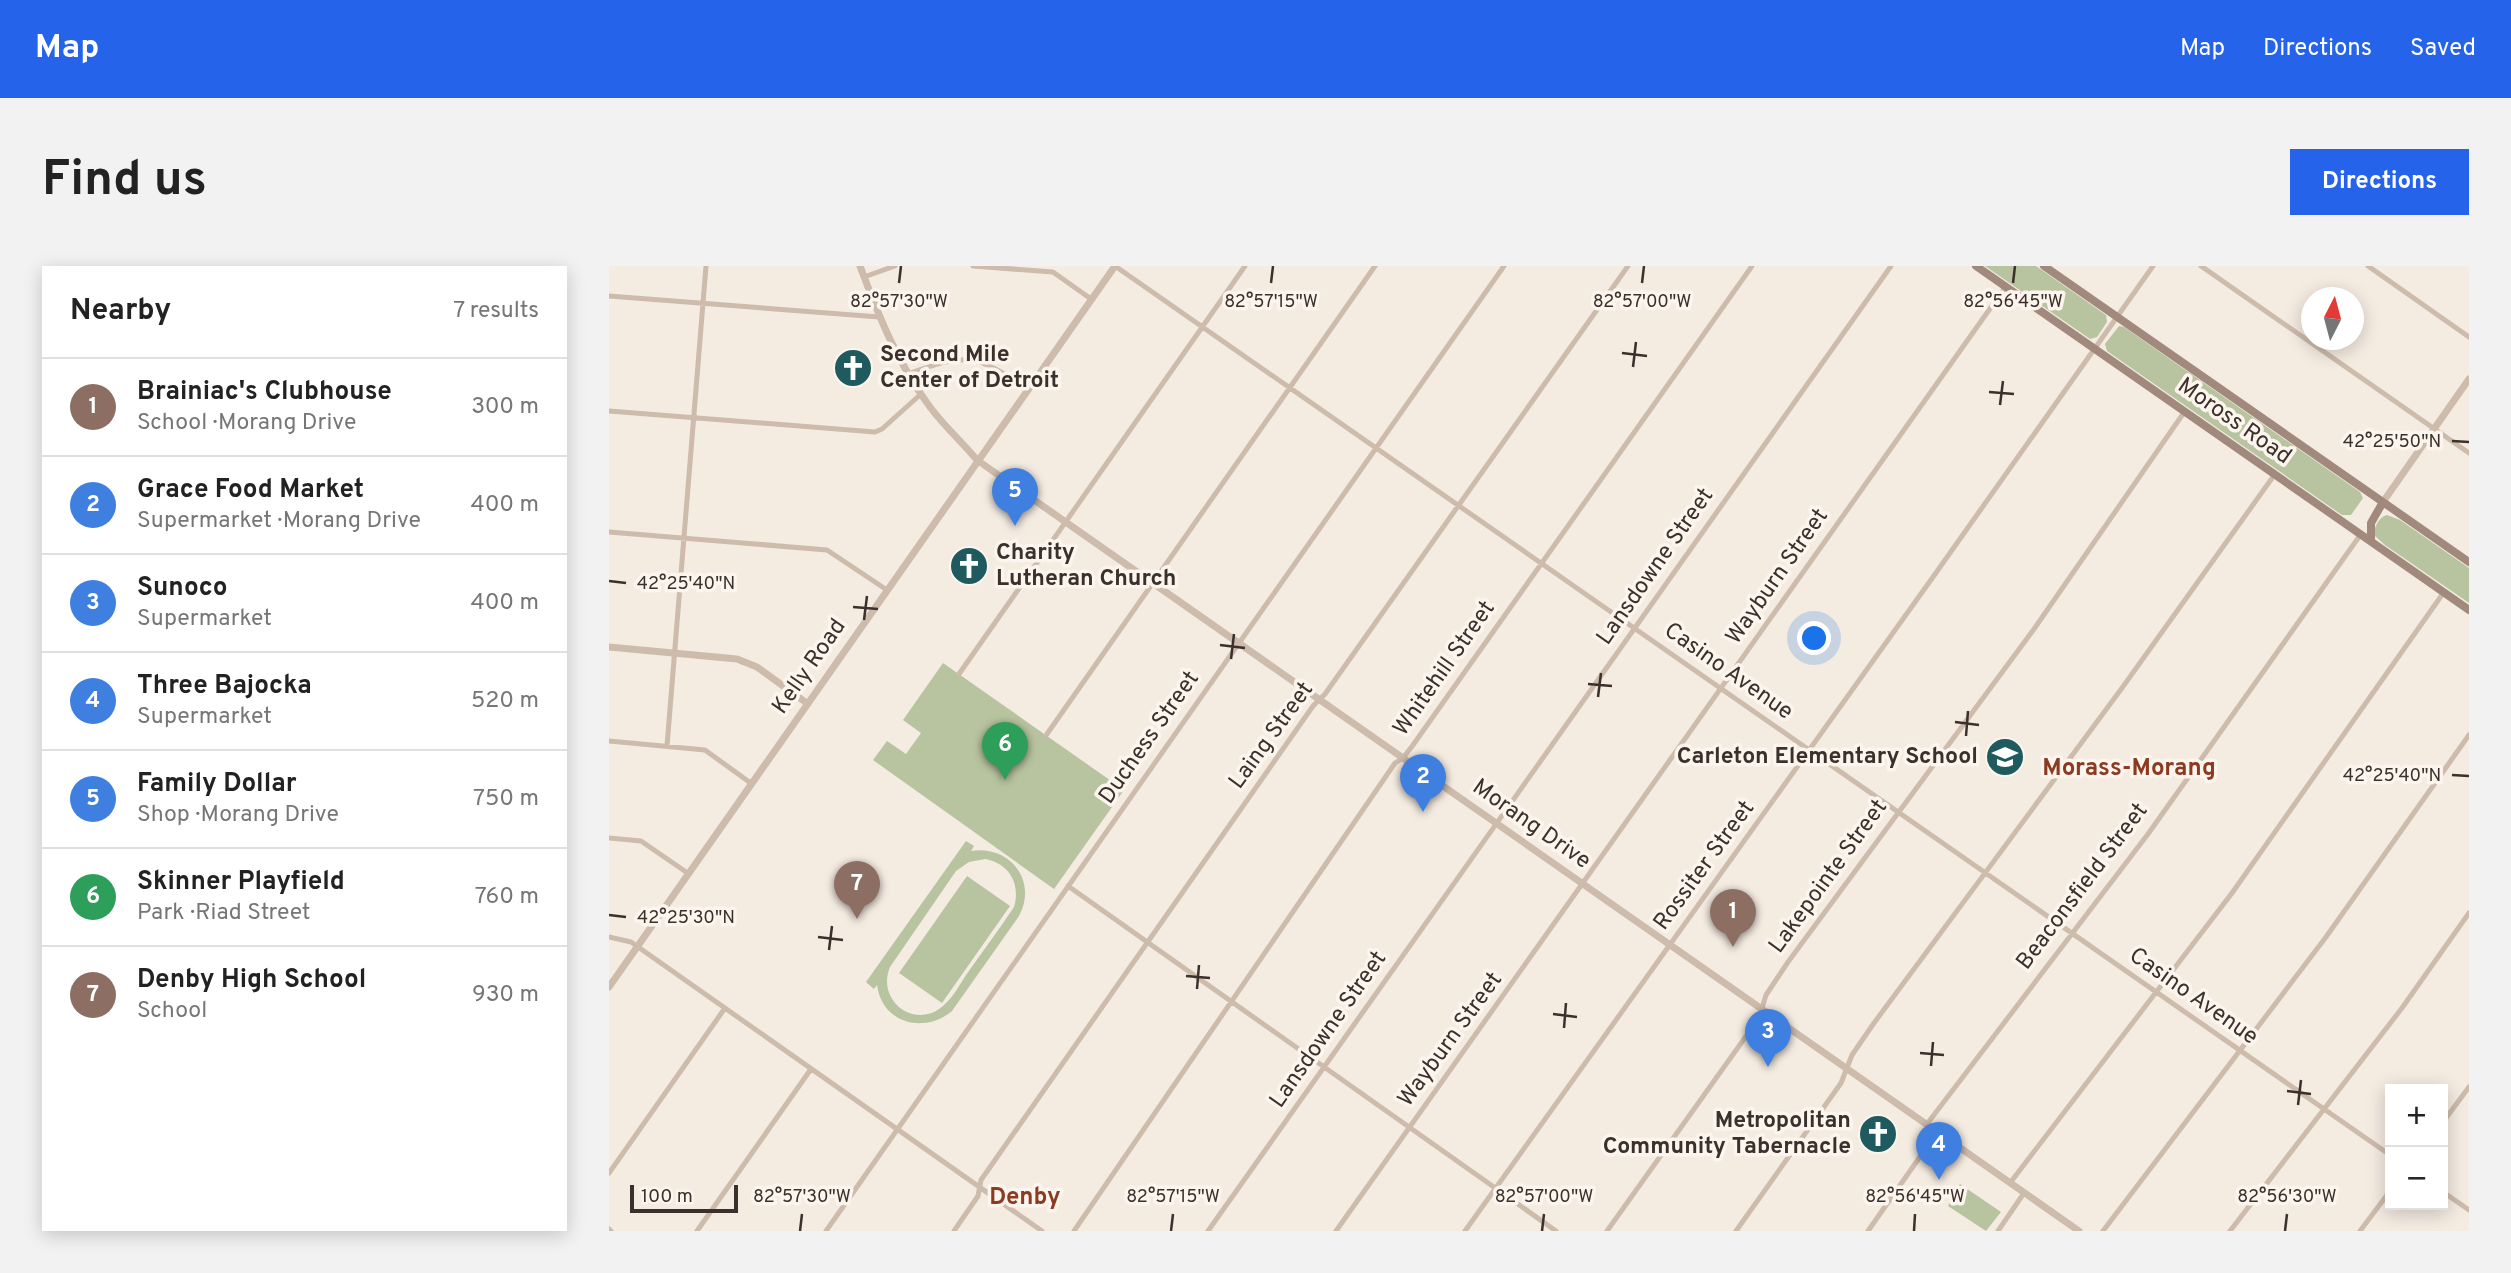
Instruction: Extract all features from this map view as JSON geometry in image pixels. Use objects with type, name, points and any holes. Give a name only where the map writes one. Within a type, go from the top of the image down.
[{"type":"main road","name":"Moross Road","points":[[1976,266],[2469,610]]},
{"type":"main road","name":"Moross Road","points":[[2044,266],[2469,562]]},
{"type":"main road","points":[[2371,541],[2371,523],[2383,502]]},
{"type":"street","points":[[667,746],[706,266]]},
{"type":"street","name":"Morang Drive","points":[[860,266],[879,317],[908,374],[942,422],[977,460],[2079,1231]]},
{"type":"street","points":[[864,277],[895,266]]},
{"type":"street","points":[[973,266],[1053,272],[1091,299]]},
{"type":"street","name":"Kelly Road","points":[[609,987],[1115,266]]},
{"type":"street","name":"Casino Avenue","points":[[1115,266],[2385,1152]]},
{"type":"street","points":[[958,674],[1245,266]]},
{"type":"street","points":[[1047,734],[1150,583],[1375,266]]},
{"type":"street","name":"Duchess Street","points":[[826,1231],[1504,266]]},
{"type":"street","name":"Laing Street","points":[[954,1231],[978,1196],[981,1180],[1628,266]]},
{"type":"street","name":"Whitehill Street","points":[[1074,1231],[1395,763],[1403,758],[1752,266]]},
{"type":"street","name":"Lansdowne Street","points":[[1207,1231],[1891,266]]},
{"type":"street","name":"Rossiter Street","points":[[1465,1231],[2153,266]]},
{"type":"street","points":[[2201,266],[2469,453]]},
{"type":"street","points":[[2368,266],[2469,337]]},
{"type":"street","name":"Wayburn Street","points":[[1336,1231],[2006,286]]},
{"type":"street","points":[[609,296],[879,317]]},
{"type":"street","points":[[908,374],[951,359],[973,360],[986,362],[1028,389]]},
{"type":"street","points":[[2383,502],[2469,379]]},
{"type":"street","points":[[609,411],[875,432],[882,429],[921,394]]},
{"type":"street","name":"Lakepointe Street","points":[[1607,1231],[1759,1018],[1766,995],[1788,962],[2035,629],[2185,411]]},
{"type":"street","points":[[1735,1231],[1841,1083],[1852,1055],[1874,1023],[2275,474]]},
{"type":"street","points":[[609,532],[827,550],[887,590]]},
{"type":"street","name":"Beaconsfield Street","points":[[1927,1124],[2155,824],[2361,534]]},
{"type":"street","points":[[2010,1183],[2232,893],[2444,592]]},
{"type":"street","points":[[609,647],[746,662],[809,704]]},
{"type":"street","points":[[2103,1231],[2326,937],[2469,735]]},
{"type":"street","points":[[609,741],[705,750],[753,784]]},
{"type":"street","points":[[609,838],[642,841],[689,874]]},
{"type":"street","points":[[1068,886],[1556,1231]]},
{"type":"street","points":[[2230,1231],[2402,1008],[2469,913]]},
{"type":"street","points":[[609,937],[631,942],[1042,1231]]},
{"type":"street","points":[[609,1173],[725,1008]]},
{"type":"street","points":[[697,1231],[811,1069]]},
{"type":"street","points":[[2448,1115],[2469,1087]]},
{"type":"street","points":[[1868,1231],[1938,1131]]},
{"type":"street","points":[[1997,1231],[2024,1193]]},
{"type":"street","points":[[2448,1195],[2469,1210]]},
{"type":"street","points":[[2360,1231],[2385,1198]]},
{"type":"green space","points":[[1985,266],[2036,266],[2106,315],[2107,322],[2097,337],[2090,339]]},
{"type":"green space","points":[[2119,326],[2360,492],[2363,498],[2351,515],[2342,515],[2107,351],[2105,344]]},
{"type":"green space","points":[[2387,515],[2400,520],[2469,568],[2469,603],[2374,535],[2377,523]]},
{"type":"green space","points":[[943,663],[1124,790],[1054,889],[873,760],[887,741],[906,754],[921,733],[903,720]]},
{"type":"green space","points":[[966,841],[974,846],[971,851],[998,854],[1017,868],[1025,890],[1019,916],[952,1011],[930,1022],[906,1021],[887,1009],[877,985],[874,989],[866,982]],"holes":[[[985,859],[993,861],[1011,876],[1016,890],[1014,907],[943,1006],[922,1015],[905,1011],[895,1003],[888,990],[887,976],[890,967],[956,871],[969,862]]]},
{"type":"green space","points":[[967,876],[1010,906],[942,1003],[899,973]]},
{"type":"green space","points":[[1960,1184],[2001,1212],[1986,1231],[1948,1206]]},
{"type":"place","name":"Second Mile Center of Detroit","points":[[853,368]]},
{"type":"place","name":"Family Dollar","points":[[1015,526]]},
{"type":"place","name":"Charity Lutheran Church","points":[[969,566]]},
{"type":"place","name":"Carleton Elementary School","points":[[2005,757]]},
{"type":"place","name":"Skinner Playfield","points":[[1005,780]]},
{"type":"place","name":"Grace Food Market","points":[[1423,812]]},
{"type":"place","name":"Denby High School","points":[[857,919]]},
{"type":"place","name":"Brainiac's Clubhouse","points":[[1733,947]]},
{"type":"place","name":"Sunoco","points":[[1768,1067]]},
{"type":"place","name":"Metropolitan Community Tabernacle","points":[[1878,1134]]},
{"type":"place","name":"Three Bajocka","points":[[1939,1180]]},
{"type":"district","name":"Morass-Morang","points":[[2129,769]]},
{"type":"district","name":"Denby","points":[[1025,1198]]}]
